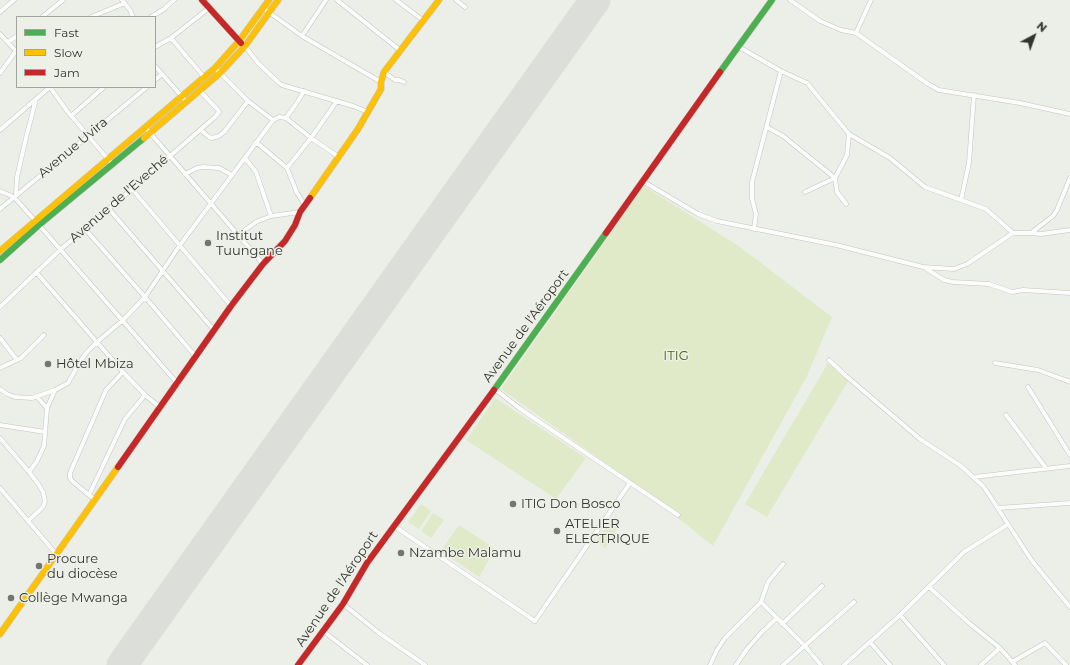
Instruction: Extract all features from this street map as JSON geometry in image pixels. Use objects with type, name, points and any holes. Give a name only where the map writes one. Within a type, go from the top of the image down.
[{"type":"main road","points":[[202,0],[245,46]]},
{"type":"main road","points":[[0,251],[150,133],[184,100],[204,77],[215,68],[239,41],[269,0]]},
{"type":"main road","points":[[0,259],[37,222],[144,127],[200,91],[220,73],[245,46],[278,0]]},
{"type":"main road","points":[[0,634],[178,384],[231,306],[263,264],[285,241],[295,225],[300,212],[339,157],[368,112],[381,89],[381,82],[384,72],[424,21],[438,0]]},
{"type":"main road","name":"Avenue de l'Aéroport","points":[[298,665],[342,604],[367,563],[644,182],[772,0]]},
{"type":"street","points":[[0,12],[14,0]]},
{"type":"street","points":[[43,16],[63,0]]},
{"type":"street","points":[[153,16],[164,9],[174,0]]},
{"type":"street","points":[[302,36],[326,0]]},
{"type":"street","points":[[337,0],[401,51]]},
{"type":"street","points":[[396,0],[424,21]]},
{"type":"street","points":[[456,0],[465,7]]},
{"type":"street","points":[[790,0],[820,21],[841,30],[856,33],[934,88],[1070,114]]},
{"type":"street","points":[[856,33],[871,0]]},
{"type":"street","points":[[93,16],[123,1],[132,16]]},
{"type":"street","points":[[156,46],[171,38],[209,8]]},
{"type":"street","points":[[263,8],[302,36],[381,82]]},
{"type":"street","points":[[0,34],[16,51],[0,73]]},
{"type":"street","points":[[8,42],[16,37]]},
{"type":"street","points":[[171,38],[204,77]]},
{"type":"street","points":[[245,46],[258,63],[282,85],[337,101],[368,112]]},
{"type":"street","points":[[738,47],[781,71],[803,80],[810,86],[849,134],[890,158],[925,187],[986,209],[1013,233]]},
{"type":"street","points":[[156,67],[184,100]]},
{"type":"street","points":[[215,68],[248,101],[273,120]]},
{"type":"street","points":[[754,229],[756,214],[752,199],[752,182],[781,71]]},
{"type":"street","points":[[384,72],[395,80],[404,82]]},
{"type":"street","points":[[156,79],[162,74]]},
{"type":"street","points":[[0,130],[49,88]]},
{"type":"street","points":[[51,88],[71,116],[112,164]]},
{"type":"street","points":[[71,116],[103,88]]},
{"type":"street","name":"Avenue Uvira","points":[[0,210],[146,88]]},
{"type":"street","name":"Avenue de l'Eveché","points":[[0,307],[61,249],[215,117],[218,112],[200,91]]},
{"type":"street","points":[[286,118],[304,91]]},
{"type":"street","points":[[961,200],[969,163],[974,95]]},
{"type":"street","points":[[15,196],[17,177],[36,99]]},
{"type":"street","points":[[201,130],[212,138],[219,136],[224,132],[248,101]]},
{"type":"street","points":[[287,168],[311,138],[337,101]]},
{"type":"street","points":[[0,389],[15,397],[24,398],[37,397],[65,386],[70,381],[84,356],[146,297],[180,246],[273,120],[279,117],[286,118],[311,138],[339,157]]},
{"type":"street","points":[[144,127],[263,264]]},
{"type":"street","points":[[767,127],[783,136],[835,178]]},
{"type":"street","points":[[846,204],[837,192],[835,178],[847,155],[849,134]]},
{"type":"street","points":[[256,142],[287,168],[297,193],[305,205]]},
{"type":"street","points":[[245,158],[256,172],[271,216]]},
{"type":"street","points":[[185,174],[197,168],[203,167],[219,168],[232,175]]},
{"type":"street","points":[[806,192],[835,178]]},
{"type":"street","points":[[1031,234],[1053,216],[1057,210],[1070,178]]},
{"type":"street","points":[[644,182],[698,214],[708,218],[754,229],[836,245],[923,267],[960,268],[1013,233],[1041,234],[1069,230],[1070,236]]},
{"type":"street","points":[[132,189],[231,306]]},
{"type":"street","points":[[0,191],[15,196],[178,384]]},
{"type":"street","points":[[109,209],[162,272],[214,330]]},
{"type":"street","points":[[238,235],[256,222],[271,216],[300,212]]},
{"type":"street","points":[[85,229],[146,297],[196,358]]},
{"type":"street","points":[[923,267],[944,280],[953,282],[988,284],[1012,292],[1023,290],[1070,293]]},
{"type":"street","points":[[36,272],[123,372],[145,395],[161,408]]},
{"type":"street","points":[[0,368],[17,360],[44,335]]},
{"type":"street","points":[[0,338],[17,360]]},
{"type":"street","points":[[829,360],[920,439],[957,463],[974,477],[998,508],[1007,525],[1032,561],[1070,607]]},
{"type":"street","points":[[995,363],[1038,370],[1070,382]]},
{"type":"street","points":[[95,500],[72,481],[70,478],[70,473],[106,390],[123,372]]},
{"type":"street","points":[[1028,387],[1070,455]]},
{"type":"street","points":[[495,388],[519,408],[678,515]]},
{"type":"street","points":[[29,472],[38,461],[44,446],[47,408],[54,390]]},
{"type":"street","points":[[89,495],[124,419],[145,395]]},
{"type":"street","points":[[37,397],[47,408]]},
{"type":"street","points":[[1006,415],[1046,468]]},
{"type":"street","points":[[0,425],[45,432]]},
{"type":"street","points":[[0,438],[42,488],[45,501],[43,507],[28,521]]},
{"type":"street","points":[[974,477],[1070,466]]},
{"type":"street","points":[[394,526],[535,621],[630,483]]},
{"type":"street","points":[[0,488],[57,555]]},
{"type":"street","points":[[998,508],[1070,503]]},
{"type":"street","points":[[844,665],[900,615],[964,552],[1007,525]]},
{"type":"street","points":[[710,665],[725,638],[761,602],[768,582],[783,564]]},
{"type":"street","points":[[782,624],[822,586]]},
{"type":"street","points":[[929,587],[969,624],[1000,648],[1013,663],[1045,643],[1066,665]]},
{"type":"street","points":[[761,602],[805,646],[821,665]]},
{"type":"street","points":[[783,665],[854,602]]},
{"type":"street","points":[[342,604],[424,665]]},
{"type":"street","points":[[900,615],[944,665]]},
{"type":"street","points":[[736,665],[746,649],[777,618]]},
{"type":"street","points":[[323,631],[367,665]]},
{"type":"street","points":[[870,642],[890,665]]},
{"type":"street","points":[[981,665],[1000,648]]},
{"type":"green space","name":"ITIG","points":[[644,186],[740,247],[832,317],[807,376],[713,546],[634,483],[501,389]]},
{"type":"green space","points":[[828,363],[848,381],[767,517],[745,504]]},
{"type":"green space","points":[[495,398],[586,458],[556,499],[466,440]]},
{"type":"green space","points":[[421,504],[431,511],[419,529],[408,522]]},
{"type":"green space","points":[[433,513],[444,520],[431,538],[421,531]]},
{"type":"green space","points":[[611,521],[619,526],[615,531],[617,533],[605,548],[596,541]]},
{"type":"green space","points":[[459,525],[495,549],[479,577],[441,551]]},
{"type":"runway","points":[[122,665],[595,0]]},
{"type":"traffic: fast","points":[[720,72],[772,0]]},
{"type":"traffic: fast","points":[[0,260],[39,225],[144,138]]},
{"type":"traffic: fast","points":[[494,390],[606,233]]},
{"type":"traffic: slow","points":[[0,251],[215,68],[239,41],[269,0]]},
{"type":"traffic: slow","points":[[144,138],[220,73],[245,46],[278,0]]},
{"type":"traffic: slow","points":[[310,198],[358,129],[381,89],[381,82],[384,72],[439,0]]},
{"type":"traffic: slow","points":[[0,634],[118,467]]},
{"type":"traffic: jam","points":[[202,0],[241,43]]},
{"type":"traffic: jam","points":[[606,233],[720,72]]},
{"type":"traffic: jam","points":[[118,467],[231,306],[263,264],[285,241],[295,225],[300,212],[310,198]]},
{"type":"traffic: jam","points":[[298,665],[343,604],[367,563],[494,390]]},
{"type":"place","name":"Institut Tuungane","points":[[208,243]]},
{"type":"place","name":"Hôtel Mbiza","points":[[48,364]]},
{"type":"place","name":"ITIG Don Bosco","points":[[513,504]]},
{"type":"place","name":"ATELIER ELECTRIQUE","points":[[557,531]]},
{"type":"place","name":"Nzambe Malamu","points":[[401,553]]},
{"type":"place","name":"Procure du diocèse","points":[[39,566]]},
{"type":"place","name":"Collège Mwanga","points":[[11,598]]}]
